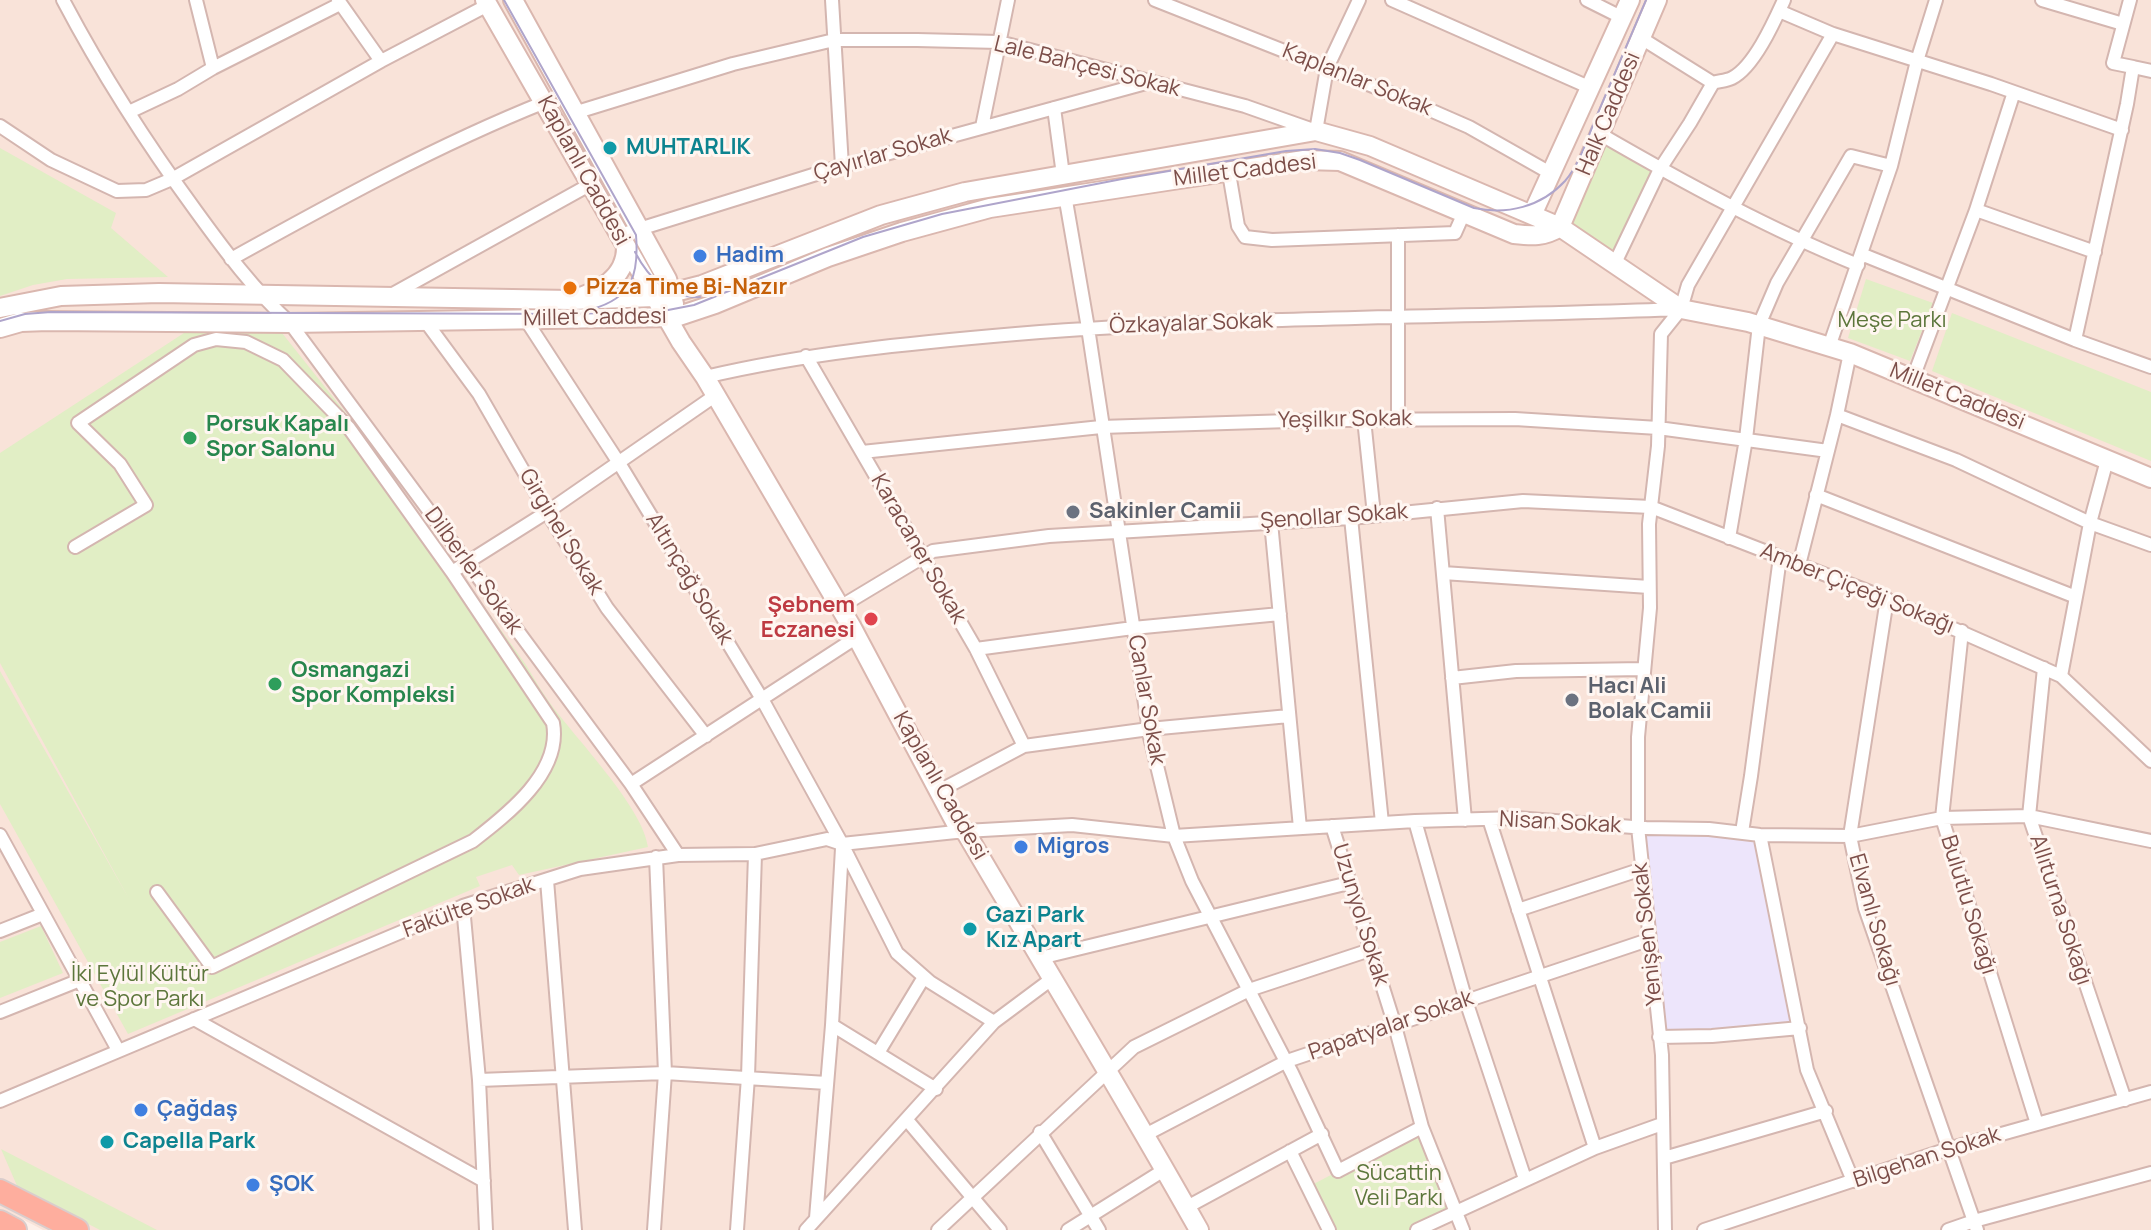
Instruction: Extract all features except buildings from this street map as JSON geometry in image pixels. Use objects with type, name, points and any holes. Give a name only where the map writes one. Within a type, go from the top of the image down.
[{"type":"highway","points":[[0,1191],[77,1230]]},
{"type":"highway","points":[[0,1222],[15,1230]]},
{"type":"main road","name":"Kaplanlı Caddesi","points":[[513,0],[667,279],[663,295]]},
{"type":"main road","name":"Halk Caddesi","points":[[1560,227],[1657,0]]},
{"type":"main road","name":"Kaplanlı Caddesi","points":[[487,2],[623,240],[663,295],[681,342],[716,395],[840,607],[959,829],[965,831],[1079,1020],[1199,1230]]},
{"type":"main road","name":"Halk Caddesi","points":[[1532,215],[1627,9]]},
{"type":"main road","name":"Millet Caddesi","points":[[0,308],[61,296],[159,293],[571,300],[663,295],[702,285],[881,215],[965,192],[1316,131],[1370,146],[1560,227]]},
{"type":"main road","name":"Millet Caddesi","points":[[0,328],[21,322],[48,321],[290,323],[671,317],[715,304],[828,257],[902,232],[990,208],[1304,160],[1340,161],[1514,234],[1535,237],[1560,227]]},
{"type":"main road","points":[[1560,227],[1681,309]]},
{"type":"main road","name":"Millet Caddesi","points":[[571,300],[604,287],[616,277],[626,262],[623,240]]},
{"type":"main road","name":"Millet Caddesi","points":[[1681,309],[1759,325],[1850,353],[2151,478]]},
{"type":"street","name":"Dilberler Sokak","points":[[63,0],[101,72],[172,179],[260,295],[290,323],[631,784],[678,855]]},
{"type":"street","points":[[196,0],[213,68]]},
{"type":"street","points":[[832,0],[842,166]]},
{"type":"street","points":[[982,127],[1008,0]]},
{"type":"street","name":"Kaplanlar Sokak","points":[[1155,0],[1469,127],[1552,174]]},
{"type":"street","points":[[1316,131],[1327,68],[1359,0]]},
{"type":"street","points":[[1392,0],[1591,88]]},
{"type":"street","points":[[1587,0],[1627,9]]},
{"type":"street","points":[[1829,347],[1891,166],[1936,0]]},
{"type":"street","points":[[2042,0],[2123,24]]},
{"type":"street","points":[[2130,0],[2113,63],[2151,71]]},
{"type":"street","points":[[129,112],[339,2],[381,61]]},
{"type":"street","points":[[0,126],[51,160],[117,191],[146,190],[172,179],[487,2]]},
{"type":"street","points":[[1641,38],[1713,83],[1731,79],[1741,71],[1769,31],[1782,5],[1833,34],[2122,130]]},
{"type":"street","name":"Yenişen Sokak","points":[[1664,1229],[1662,1055],[1638,827],[1638,737],[1649,587],[1661,334],[1681,309],[1688,285],[1833,34]]},
{"type":"street","name":"Lale Bahçesi Sokak","points":[[574,113],[733,64],[834,40],[999,42],[1245,106],[1316,131]]},
{"type":"street","points":[[2075,340],[2133,67]]},
{"type":"street","name":"Çayırlar Sokak","points":[[623,240],[640,227],[842,166],[1149,82]]},
{"type":"street","points":[[1615,263],[1660,169],[1713,83]]},
{"type":"street","points":[[1913,378],[1976,210],[2014,92]]},
{"type":"street","points":[[231,259],[395,169],[473,131],[545,102]]},
{"type":"street","points":[[1054,108],[1063,175]]},
{"type":"street","points":[[1600,134],[1660,169],[1801,240],[1948,288],[2075,340],[2151,367]]},
{"type":"street","points":[[1729,538],[1746,439],[1759,325],[1777,283],[1851,156],[1891,166]]},
{"type":"street","points":[[1229,173],[1238,226],[1245,237],[1272,240],[1455,233],[1463,215]]},
{"type":"street","points":[[385,298],[591,184]]},
{"type":"street","name":"Canlar Sokak","points":[[1065,195],[1149,729],[1174,836],[1192,881],[1287,1061],[1338,1171],[1422,1127]]},
{"type":"street","points":[[1976,210],[2095,252]]},
{"type":"street","points":[[1398,235],[1398,419]]},
{"type":"street","name":"Özkayalar Sokak","points":[[705,377],[806,356],[1088,328],[1226,321],[1397,319],[1681,309]]},
{"type":"street","name":"Altınçağ Sokak","points":[[526,320],[619,463],[762,699],[842,844],[897,953],[924,977],[994,1022]]},
{"type":"street","name":"Girginel Sokak","points":[[426,322],[479,394],[607,608],[706,736]]},
{"type":"street","points":[[75,547],[146,505],[120,464],[78,423],[194,345],[216,339],[246,342],[283,360],[349,428],[452,572],[553,723],[556,739],[552,753],[535,782],[509,813],[473,841],[212,967],[157,892]]},
{"type":"street","points":[[1799,565],[1850,353]]},
{"type":"street","name":"Karacaner Sokak","points":[[806,356],[976,649],[1024,746]]},
{"type":"street","points":[[452,572],[547,512],[716,395]]},
{"type":"street","points":[[1837,415],[1956,460],[2090,523],[2151,545]]},
{"type":"street","points":[[1364,419],[1374,515]]},
{"type":"street","name":"Yeşilkır Sokak","points":[[862,452],[1101,427],[1364,419],[1515,419],[1658,428],[1828,451]]},
{"type":"street","points":[[2061,676],[2090,523],[2107,460]]},
{"type":"street","points":[[1816,495],[2076,597]]},
{"type":"street","name":"Şenollar Sokak","points":[[840,607],[933,551],[1049,536],[1351,518],[1523,501],[1651,507]]},
{"type":"street","name":"Amber Çiçeği Sokağı","points":[[1651,507],[1887,599],[2061,676],[2151,761]]},
{"type":"street","points":[[1437,508],[1465,820]]},
{"type":"street","points":[[1351,518],[1382,823]]},
{"type":"street","points":[[1271,522],[1300,828]]},
{"type":"street","points":[[1742,832],[1780,557]]},
{"type":"street","points":[[1443,573],[1649,587]]},
{"type":"street","name":"Elvanlı Sokağı","points":[[1887,599],[1850,836],[1865,908],[1975,1225]]},
{"type":"street","points":[[976,649],[1133,628],[1280,614]]},
{"type":"street","name":"Bulutlu Sokağı","points":[[1962,631],[1942,818],[2037,1124]]},
{"type":"street","points":[[631,784],[857,637]]},
{"type":"street","name":"Allıturna Sokağı","points":[[2044,668],[2029,816],[2125,1100]]},
{"type":"street","points":[[1452,678],[1516,671],[1643,669]]},
{"type":"street","points":[[939,791],[1024,746],[1149,729],[1289,716]]},
{"type":"street","name":"Nisan Sokak","points":[[965,831],[1072,825],[1174,836],[1516,818],[1760,835],[1850,836],[1942,818],[2029,816],[2151,841]]},
{"type":"street","points":[[1489,819],[1595,1148]]},
{"type":"street","points":[[1415,821],[1466,1001],[1525,1179]]},
{"type":"street","name":"Uzunyol Sokak","points":[[1332,826],[1395,1026],[1422,1127],[1463,1230]]},
{"type":"street","name":"Fakülte Sokak","points":[[0,1101],[463,906],[580,869],[678,855],[755,854],[827,839],[842,844],[965,831]]},
{"type":"street","points":[[0,835],[118,1050]]},
{"type":"street","points":[[1760,835],[1807,1070],[1853,1181]]},
{"type":"street","points":[[816,1218],[832,1025],[842,844]]},
{"type":"street","points":[[737,1230],[748,1077],[755,854]]},
{"type":"street","points":[[654,1230],[665,1073],[656,857]]},
{"type":"street","points":[[1518,910],[1642,869]]},
{"type":"street","points":[[547,880],[575,1230]]},
{"type":"street","points":[[1040,958],[1349,883]]},
{"type":"street","points":[[463,906],[479,1080],[486,1230]]},
{"type":"street","points":[[0,931],[43,914]]},
{"type":"street","name":"Papatyalar Sokak","points":[[1145,1135],[1287,1061],[1648,940]]},
{"type":"street","points":[[938,1230],[1134,1047],[1249,990],[1370,950]]},
{"type":"street","points":[[878,1053],[924,977]]},
{"type":"street","points":[[806,1230],[994,1022],[1053,978]]},
{"type":"street","points":[[0,1012],[80,980]]},
{"type":"street","points":[[194,1019],[484,1181]]},
{"type":"street","points":[[832,1025],[936,1089]]},
{"type":"street","points":[[1659,1037],[1800,1028]]},
{"type":"street","points":[[479,1080],[665,1073],[827,1083]]},
{"type":"street","name":"Bilgehan Sokak","points":[[1704,1230],[1948,1149],[2151,1092]]},
{"type":"street","points":[[1664,1158],[1826,1111]]},
{"type":"street","points":[[907,1120],[1000,1230]]},
{"type":"street","points":[[1417,1230],[1595,1148],[1662,1124]]},
{"type":"street","points":[[1040,1132],[1099,1230]]},
{"type":"street","points":[[1187,1207],[1322,1134]]},
{"type":"street","points":[[1290,1151],[1329,1230]]},
{"type":"street","points":[[1068,1230],[1164,1170]]},
{"type":"street","points":[[1948,1230],[1975,1225],[2151,1173]]},
{"type":"shaded area","points":[[0,0],[2151,0],[2151,1230],[43,1230],[5,1210],[0,1215]]},
{"type":"shaded area","points":[[1638,827],[1760,835],[1800,1028],[1659,1037]]},
{"type":"green space","points":[[1600,134],[1660,169],[1615,263],[1560,227]]},
{"type":"green space","points":[[0,148],[116,213],[111,228],[168,277],[67,279],[33,285],[0,296]]},
{"type":"green space","name":"Meşe Parkı","points":[[1866,279],[1933,303],[1910,361],[1848,338]]},
{"type":"green space","points":[[1952,313],[2151,392],[2151,461],[1932,371]]},
{"type":"green space","name":"Osmangazi Spor Kompleksi","points":[[184,333],[282,333],[352,421],[550,703],[621,793],[643,831],[648,847],[519,875],[512,865],[476,877],[480,886],[128,1034],[0,804],[0,671],[129,899],[0,663],[0,453]]},
{"type":"green space","points":[[41,926],[63,973],[0,998],[0,942]]},
{"type":"green space","name":"Sücattin Veli Parkı","points":[[1422,1127],[1455,1212],[1417,1230],[1329,1230],[1308,1187]]},
{"type":"green space","points":[[1,1149],[157,1230],[100,1230],[18,1188]]},
{"type":"tram line","points":[[504,0],[636,235],[634,272],[625,291],[592,309]]},
{"type":"tram line","points":[[0,321],[25,314],[51,312],[573,314],[663,311],[694,305],[863,237],[942,214],[1286,151],[1315,149],[1340,153],[1474,208],[1499,210],[1523,207],[1556,190],[1570,175],[1646,0]]},
{"type":"tram line","points":[[635,252],[661,285],[679,295],[700,297]]},
{"type":"place","name":"MUHTARLIK","points":[[610,148]]},
{"type":"place","name":"Hadim","points":[[700,256]]},
{"type":"place","name":"Pizza Time Bi-Nazır","points":[[570,288]]},
{"type":"place","name":"Porsuk Kapalı Spor Salonu","points":[[190,438]]},
{"type":"place","name":"Sakinler Camii","points":[[1073,512]]},
{"type":"place","name":"Şebnem Eczanesi","points":[[871,619]]},
{"type":"place","name":"Osmangazi Spor Kompleksi","points":[[275,684]]},
{"type":"place","name":"Hacı Ali Bolak Camii","points":[[1572,700]]},
{"type":"place","name":"Migros","points":[[1021,847]]},
{"type":"place","name":"Gazi Park Kız Apart","points":[[970,929]]},
{"type":"place","name":"Çağdaş","points":[[141,1110]]},
{"type":"place","name":"Capella Park","points":[[107,1142]]},
{"type":"place","name":"ŞOK","points":[[253,1185]]},
{"type":"park label","name":"İki Eylül Kültür ve Spor Parkı","points":[[140,988]]}]
